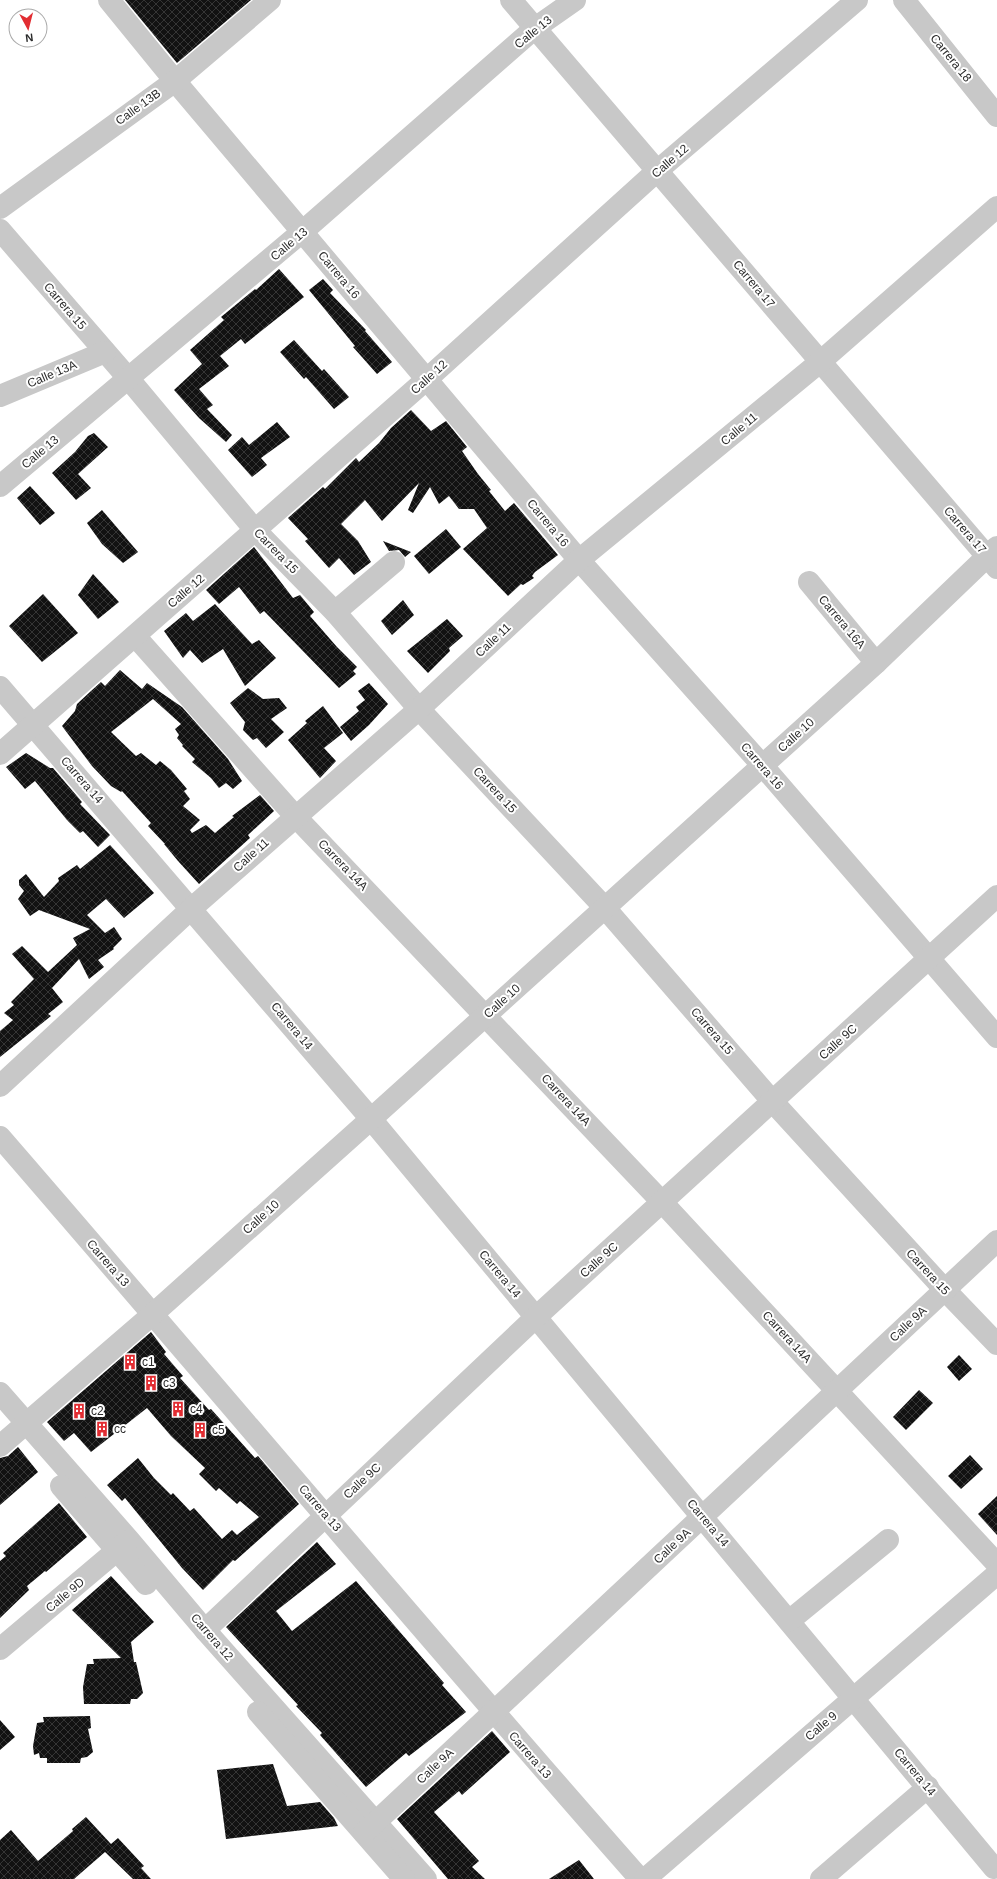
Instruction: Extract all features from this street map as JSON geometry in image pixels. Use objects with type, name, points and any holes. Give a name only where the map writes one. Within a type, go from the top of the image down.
[{"type":"street","name":"Carrera 16","points":[[109,0],[175,81],[579,560],[762,765],[997,1037]]},
{"type":"street","name":"Calle 13B","points":[[0,208],[175,81],[270,0]]},
{"type":"street","name":"Carrera 17","points":[[512,0],[820,362],[994,557]]},
{"type":"street","name":"Calle 13","points":[[0,486],[302,232],[536,28],[575,0]]},
{"type":"street","name":"Calle 12","points":[[0,754],[427,379],[657,171],[858,0]]},
{"type":"street","name":"Carrera 18","points":[[904,0],[997,116]]},
{"type":"street","name":"Calle 11","points":[[0,1086],[192,908],[419,709],[579,560],[820,362],[997,207]]},
{"type":"street","name":"Carrera 15","points":[[0,230],[128,378],[255,530],[335,612],[419,709],[605,908],[773,1102],[945,1290],[997,1344]]},
{"type":"street","name":"Calle 13A","points":[[0,396],[105,352]]},
{"type":"street","name":"Calle 10","points":[[14,1434],[153,1314],[371,1119],[994,557]]},
{"type":"street","points":[[335,612],[394,562]]},
{"type":"street","name":"Carrera 16A","points":[[809,582],[876,663]]},
{"type":"street","name":"Carrera 14A","points":[[135,636],[296,816],[662,1202],[997,1564]]},
{"type":"street","name":"Carrera 14","points":[[0,687],[192,908],[371,1119],[928,1787],[991,1871]]},
{"type":"street","name":"Calle 9C","points":[[205,1630],[536,1317],[997,896]]},
{"type":"street","name":"Carrera 13","points":[[0,1137],[326,1515],[493,1712],[640,1879]]},
{"type":"street","name":"Calle 9A","points":[[370,1827],[997,1241]]},
{"type":"street","name":"Carrera 12","points":[[0,1393],[14,1434]]},
{"type":"street","name":"Carrera 12","points":[[0,1416],[14,1434],[205,1630],[370,1827],[404,1879]]},
{"type":"street","points":[[789,1621],[888,1540]]},
{"type":"street","name":"Carrera 12","points":[[123,1545],[370,1827],[426,1879]]},
{"type":"street","name":"Calle 9D","points":[[0,1649],[123,1545]]},
{"type":"street","name":"Calle 9","points":[[645,1879],[997,1574]]},
{"type":"street","points":[[820,1879],[928,1787]]},
{"type":"building","points":[[125,0],[251,0],[177,63]]},
{"type":"building","points":[[279,269],[304,297],[245,344],[241,339],[220,356],[229,366],[199,389],[213,405],[207,409],[232,435],[226,442],[199,418],[174,390],[202,364],[190,350],[224,320],[221,317],[255,289],[256,290]]},
{"type":"building","points":[[323,279],[333,290],[330,293],[366,330],[365,331],[392,362],[377,374],[353,347],[355,346],[309,290]]},
{"type":"building","points":[[294,340],[322,371],[324,369],[349,397],[334,409],[306,377],[304,379],[280,352]]},
{"type":"building","points":[[411,410],[431,431],[446,421],[467,447],[462,451],[491,490],[489,491],[505,511],[514,503],[558,555],[535,572],[532,576],[534,578],[523,585],[521,584],[508,596],[463,549],[487,528],[474,509],[459,509],[449,496],[439,504],[430,487],[413,513],[408,510],[419,483],[382,521],[365,500],[341,524],[358,541],[371,562],[354,575],[339,558],[329,568],[305,541],[308,539],[288,518],[323,487],[325,489],[356,458],[359,462],[379,443],[391,428]]},
{"type":"building","points":[[277,422],[290,437],[261,458],[267,465],[252,477],[228,450],[242,437],[249,445]]},
{"type":"building","points":[[94,433],[108,447],[78,474],[91,488],[76,500],[52,473],[75,452],[88,436]]},
{"type":"building","points":[[30,486],[55,513],[40,525],[17,498]]},
{"type":"building","points":[[102,510],[138,552],[123,563],[102,544],[87,523]]},
{"type":"building","points":[[446,529],[461,547],[429,574],[414,556]]},
{"type":"building","points":[[383,541],[411,552],[405,557],[399,550],[389,551]]},
{"type":"building","points":[[254,547],[293,598],[300,595],[314,612],[310,616],[357,667],[353,671],[356,674],[339,688],[264,611],[260,614],[239,587],[219,604],[206,590]]},
{"type":"building","points":[[93,574],[119,602],[98,619],[78,595]]},
{"type":"building","points":[[43,594],[78,633],[42,662],[9,626]]},
{"type":"building","points":[[403,600],[414,615],[392,635],[381,621]]},
{"type":"building","points":[[215,604],[252,644],[259,640],[276,658],[245,686],[223,649],[202,663],[190,650],[183,658],[164,631],[186,613],[193,621]]},
{"type":"building","points":[[447,619],[463,636],[449,648],[450,651],[428,673],[407,651]]},
{"type":"building","points":[[120,670],[142,689],[147,683],[182,707],[228,759],[242,781],[233,789],[226,783],[219,788],[211,778],[192,762],[195,759],[182,746],[183,745],[177,738],[179,735],[175,729],[181,724],[153,699],[111,732],[136,756],[141,753],[156,765],[160,761],[171,770],[187,789],[184,791],[190,799],[183,806],[200,820],[190,830],[192,833],[206,825],[215,833],[234,817],[232,816],[260,795],[274,811],[248,835],[250,838],[199,884],[148,826],[151,823],[122,791],[121,792],[111,786],[92,766],[62,726],[75,711],[77,704],[101,682],[105,686]]},
{"type":"building","points":[[369,683],[388,704],[369,725],[351,741],[340,727],[359,711],[356,707],[365,700],[358,691]]},
{"type":"building","points":[[248,688],[263,699],[279,698],[287,708],[271,719],[284,732],[266,748],[257,738],[253,740],[243,730],[245,722],[230,703]]},
{"type":"building","points":[[323,706],[343,733],[324,748],[336,761],[320,778],[288,740],[307,723],[305,721]]},
{"type":"building","points":[[26,753],[50,768],[53,768],[82,802],[80,804],[110,835],[98,847],[83,831],[80,833],[67,820],[35,781],[25,789],[6,767]]},
{"type":"building","points":[[110,845],[154,893],[124,918],[106,899],[87,915],[105,933],[114,927],[122,939],[113,948],[114,949],[98,960],[104,967],[89,979],[79,959],[52,988],[63,1002],[48,1014],[51,1016],[0,1057],[0,1031],[13,1020],[4,1013],[14,1005],[11,1002],[34,979],[12,954],[22,946],[48,972],[77,945],[73,938],[90,929],[39,910],[30,916],[18,899],[24,891],[19,885],[19,880],[26,874],[44,897],[59,881],[58,878],[77,865],[80,869]]},
{"type":"building","points":[[151,1332],[166,1352],[164,1354],[183,1376],[180,1378],[209,1410],[211,1409],[255,1458],[258,1456],[299,1504],[235,1561],[233,1560],[203,1590],[182,1568],[125,1498],[122,1501],[107,1485],[138,1458],[154,1478],[171,1495],[173,1493],[190,1511],[194,1508],[222,1539],[232,1530],[237,1535],[259,1517],[240,1501],[237,1504],[219,1488],[216,1491],[199,1474],[205,1468],[171,1436],[147,1408],[91,1452],[74,1433],[64,1441],[47,1422]]},
{"type":"building","points":[[959,1355],[972,1369],[959,1381],[947,1367]]},
{"type":"building","points":[[919,1390],[933,1403],[906,1430],[893,1417]]},
{"type":"building","points":[[18,1447],[38,1472],[0,1505],[0,1458],[8,1456]]},
{"type":"building","points":[[970,1455],[983,1469],[961,1489],[948,1476]]},
{"type":"building","points":[[997,1496],[997,1535],[978,1514]]},
{"type":"building","points":[[59,1503],[87,1537],[27,1586],[29,1590],[0,1618],[0,1561],[6,1556],[3,1553]]},
{"type":"building","points":[[317,1542],[336,1564],[276,1611],[292,1631],[356,1581],[444,1683],[442,1685],[466,1712],[409,1756],[406,1753],[366,1787],[320,1735],[322,1733],[296,1706],[298,1705],[226,1627]]},
{"type":"building","points":[[111,1576],[154,1622],[131,1642],[134,1662],[136,1662],[143,1693],[137,1699],[131,1699],[130,1704],[84,1704],[83,1687],[87,1664],[94,1664],[93,1659],[121,1658],[72,1610]]},
{"type":"building","points":[[90,1716],[91,1728],[88,1729],[93,1752],[87,1757],[81,1758],[80,1763],[47,1763],[47,1758],[40,1758],[39,1753],[34,1755],[33,1746],[37,1723],[44,1722],[43,1717]]},
{"type":"building","points":[[0,1720],[15,1737],[0,1750]]},
{"type":"building","points":[[492,1731],[510,1752],[462,1795],[459,1791],[434,1812],[479,1861],[472,1867],[485,1879],[448,1879],[397,1819]]},
{"type":"building","points":[[273,1764],[287,1806],[320,1802],[334,1818],[338,1826],[226,1839],[217,1770]]},
{"type":"building","points":[[86,1817],[111,1844],[118,1838],[144,1866],[141,1868],[151,1879],[133,1879],[105,1852],[74,1879],[0,1879],[0,1840],[11,1830],[38,1861],[73,1831],[72,1829]]},
{"type":"building","points":[[579,1860],[594,1879],[549,1879]]},
{"type":"place","name":"c1","points":[[130,1362]]},
{"type":"place","name":"c3","points":[[151,1383]]},
{"type":"place","name":"c4","points":[[178,1409]]},
{"type":"place","name":"c2","points":[[79,1411]]},
{"type":"place","name":"cc","points":[[102,1429]]},
{"type":"place","name":"c5","points":[[200,1430]]}]
